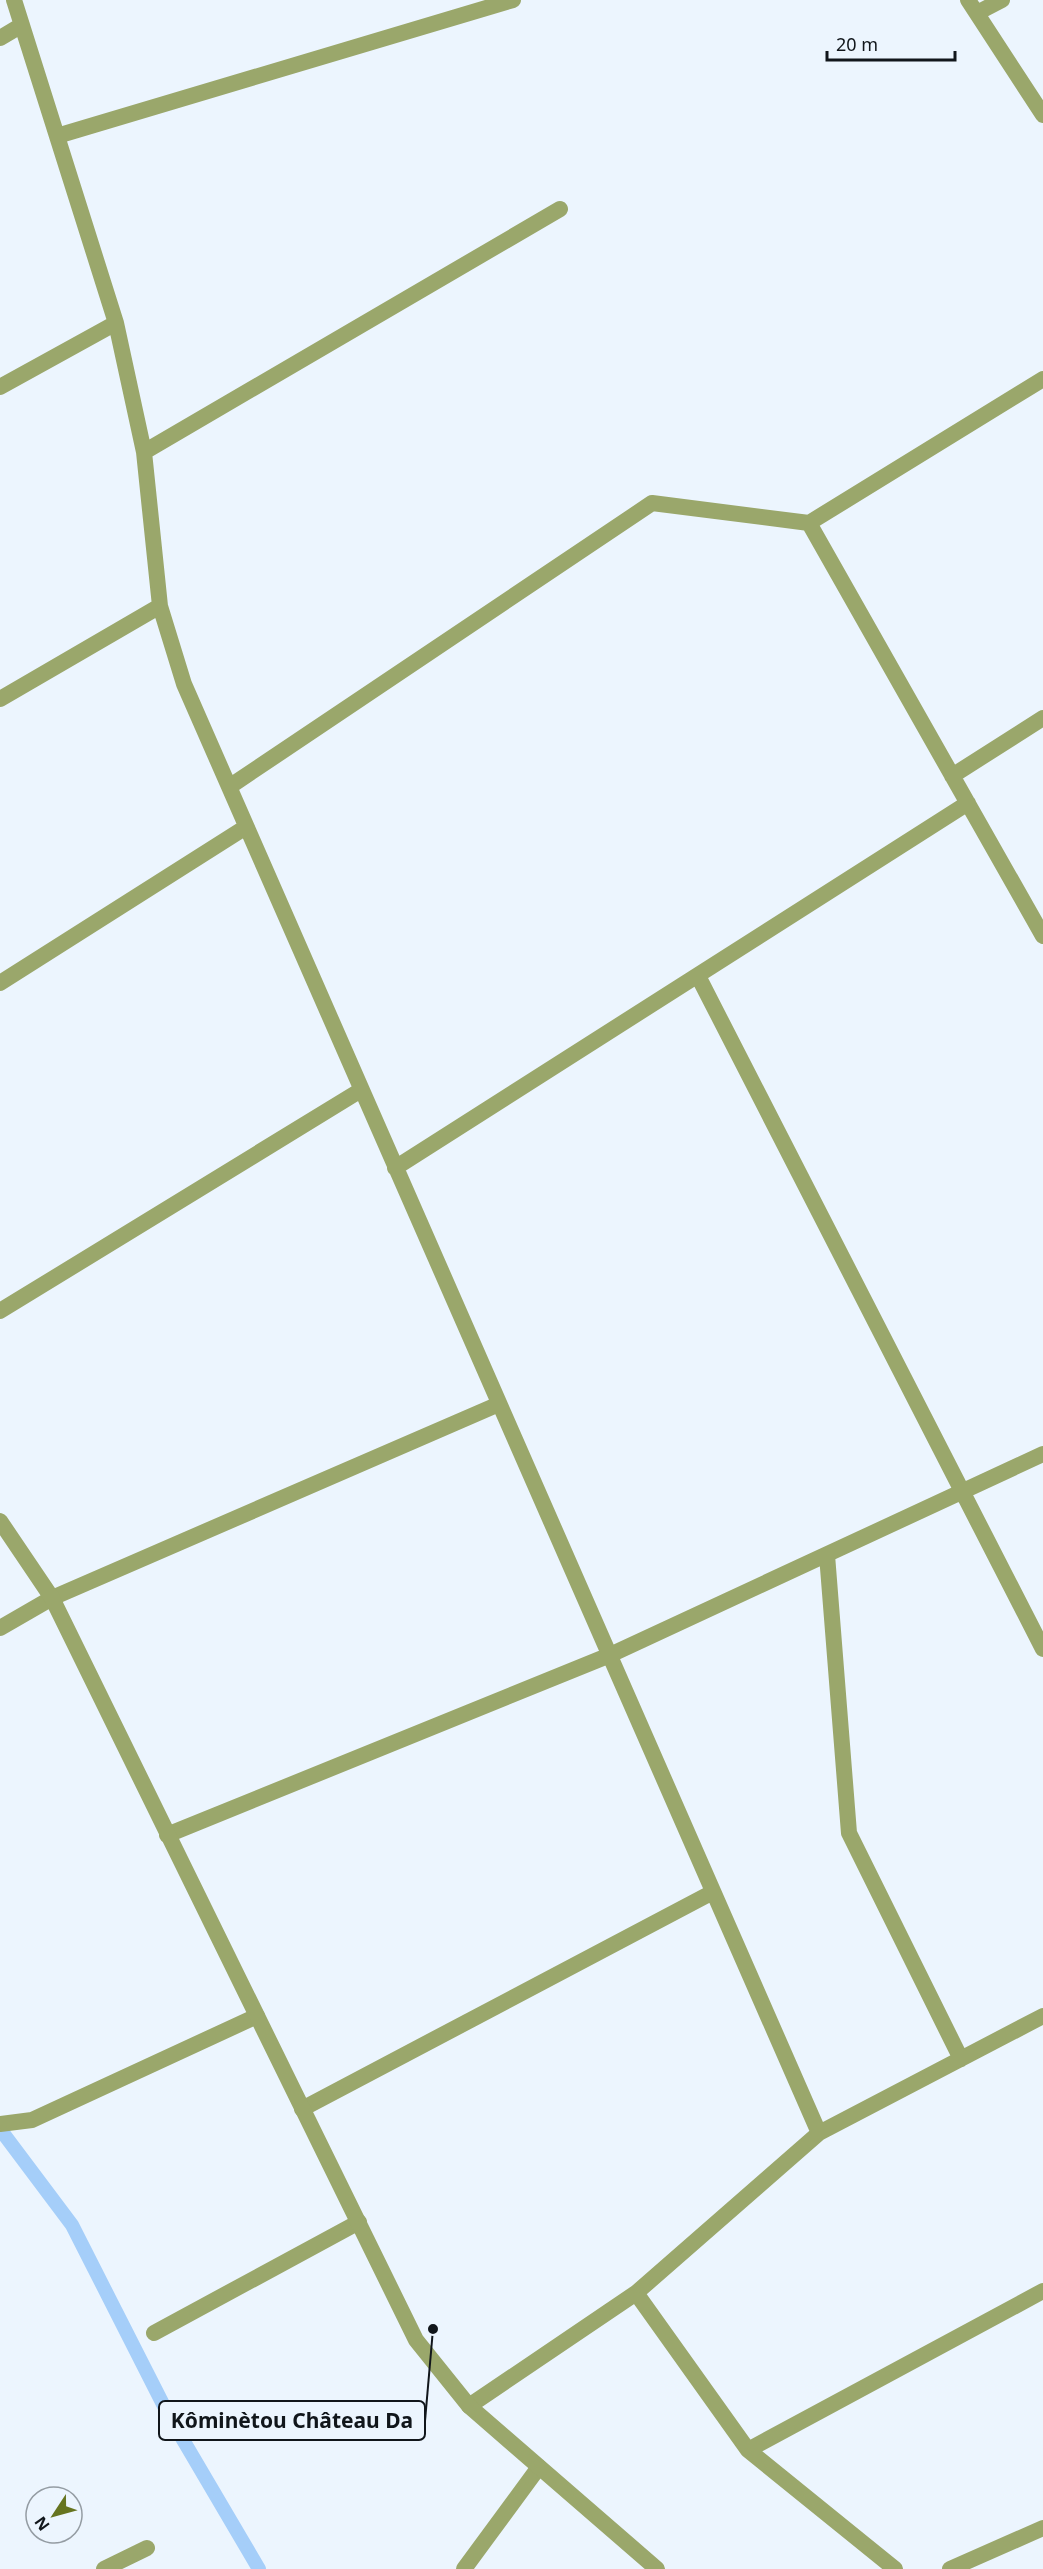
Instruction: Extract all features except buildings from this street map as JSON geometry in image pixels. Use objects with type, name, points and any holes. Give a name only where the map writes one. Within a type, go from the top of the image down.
[{"type":"street","points":[[14,0],[116,323],[144,452],[160,606],[184,684],[819,2133]]},
{"type":"street","points":[[57,136],[512,0]]},
{"type":"street","points":[[1002,0],[972,7],[1043,115]]},
{"type":"street","points":[[0,38],[22,25]]},
{"type":"street","points":[[144,452],[561,209]]},
{"type":"street","points":[[0,387],[116,323]]},
{"type":"street","points":[[229,787],[652,502],[809,523],[1043,379]]},
{"type":"street","points":[[809,523],[1043,936]]},
{"type":"street","points":[[0,699],[160,606]]},
{"type":"street","points":[[952,776],[1043,718]]},
{"type":"street","points":[[395,1168],[968,803]]},
{"type":"street","points":[[0,983],[246,827]]},
{"type":"street","points":[[698,976],[1043,1649]]},
{"type":"street","points":[[0,1311],[361,1090]]},
{"type":"street","points":[[0,1628],[52,1598],[500,1404]]},
{"type":"street","points":[[167,1835],[610,1655],[1043,1454]]},
{"type":"street","points":[[0,1521],[52,1598],[416,2340],[469,2406],[657,2569]]},
{"type":"street","points":[[827,1555],[849,1833],[961,2059]]},
{"type":"street","points":[[302,2109],[713,1893]]},
{"type":"street","points":[[0,2124],[32,2120],[257,2016]]},
{"type":"street","points":[[469,2406],[636,2293],[819,2133],[1043,2016]]},
{"type":"street","points":[[154,2333],[359,2222]]},
{"type":"street","points":[[748,2450],[1043,2291]]},
{"type":"street","points":[[636,2293],[748,2450],[895,2569]]},
{"type":"street","points":[[464,2569],[539,2467]]},
{"type":"street","points":[[950,2569],[1043,2528]]},
{"type":"street","points":[[104,2569],[147,2548]]},
{"type":"waterway","points":[[0,2129],[72,2225],[169,2416],[259,2569]]},
{"type":"place","name":"Kôminètou Château Da","points":[[433,2329]]}]
